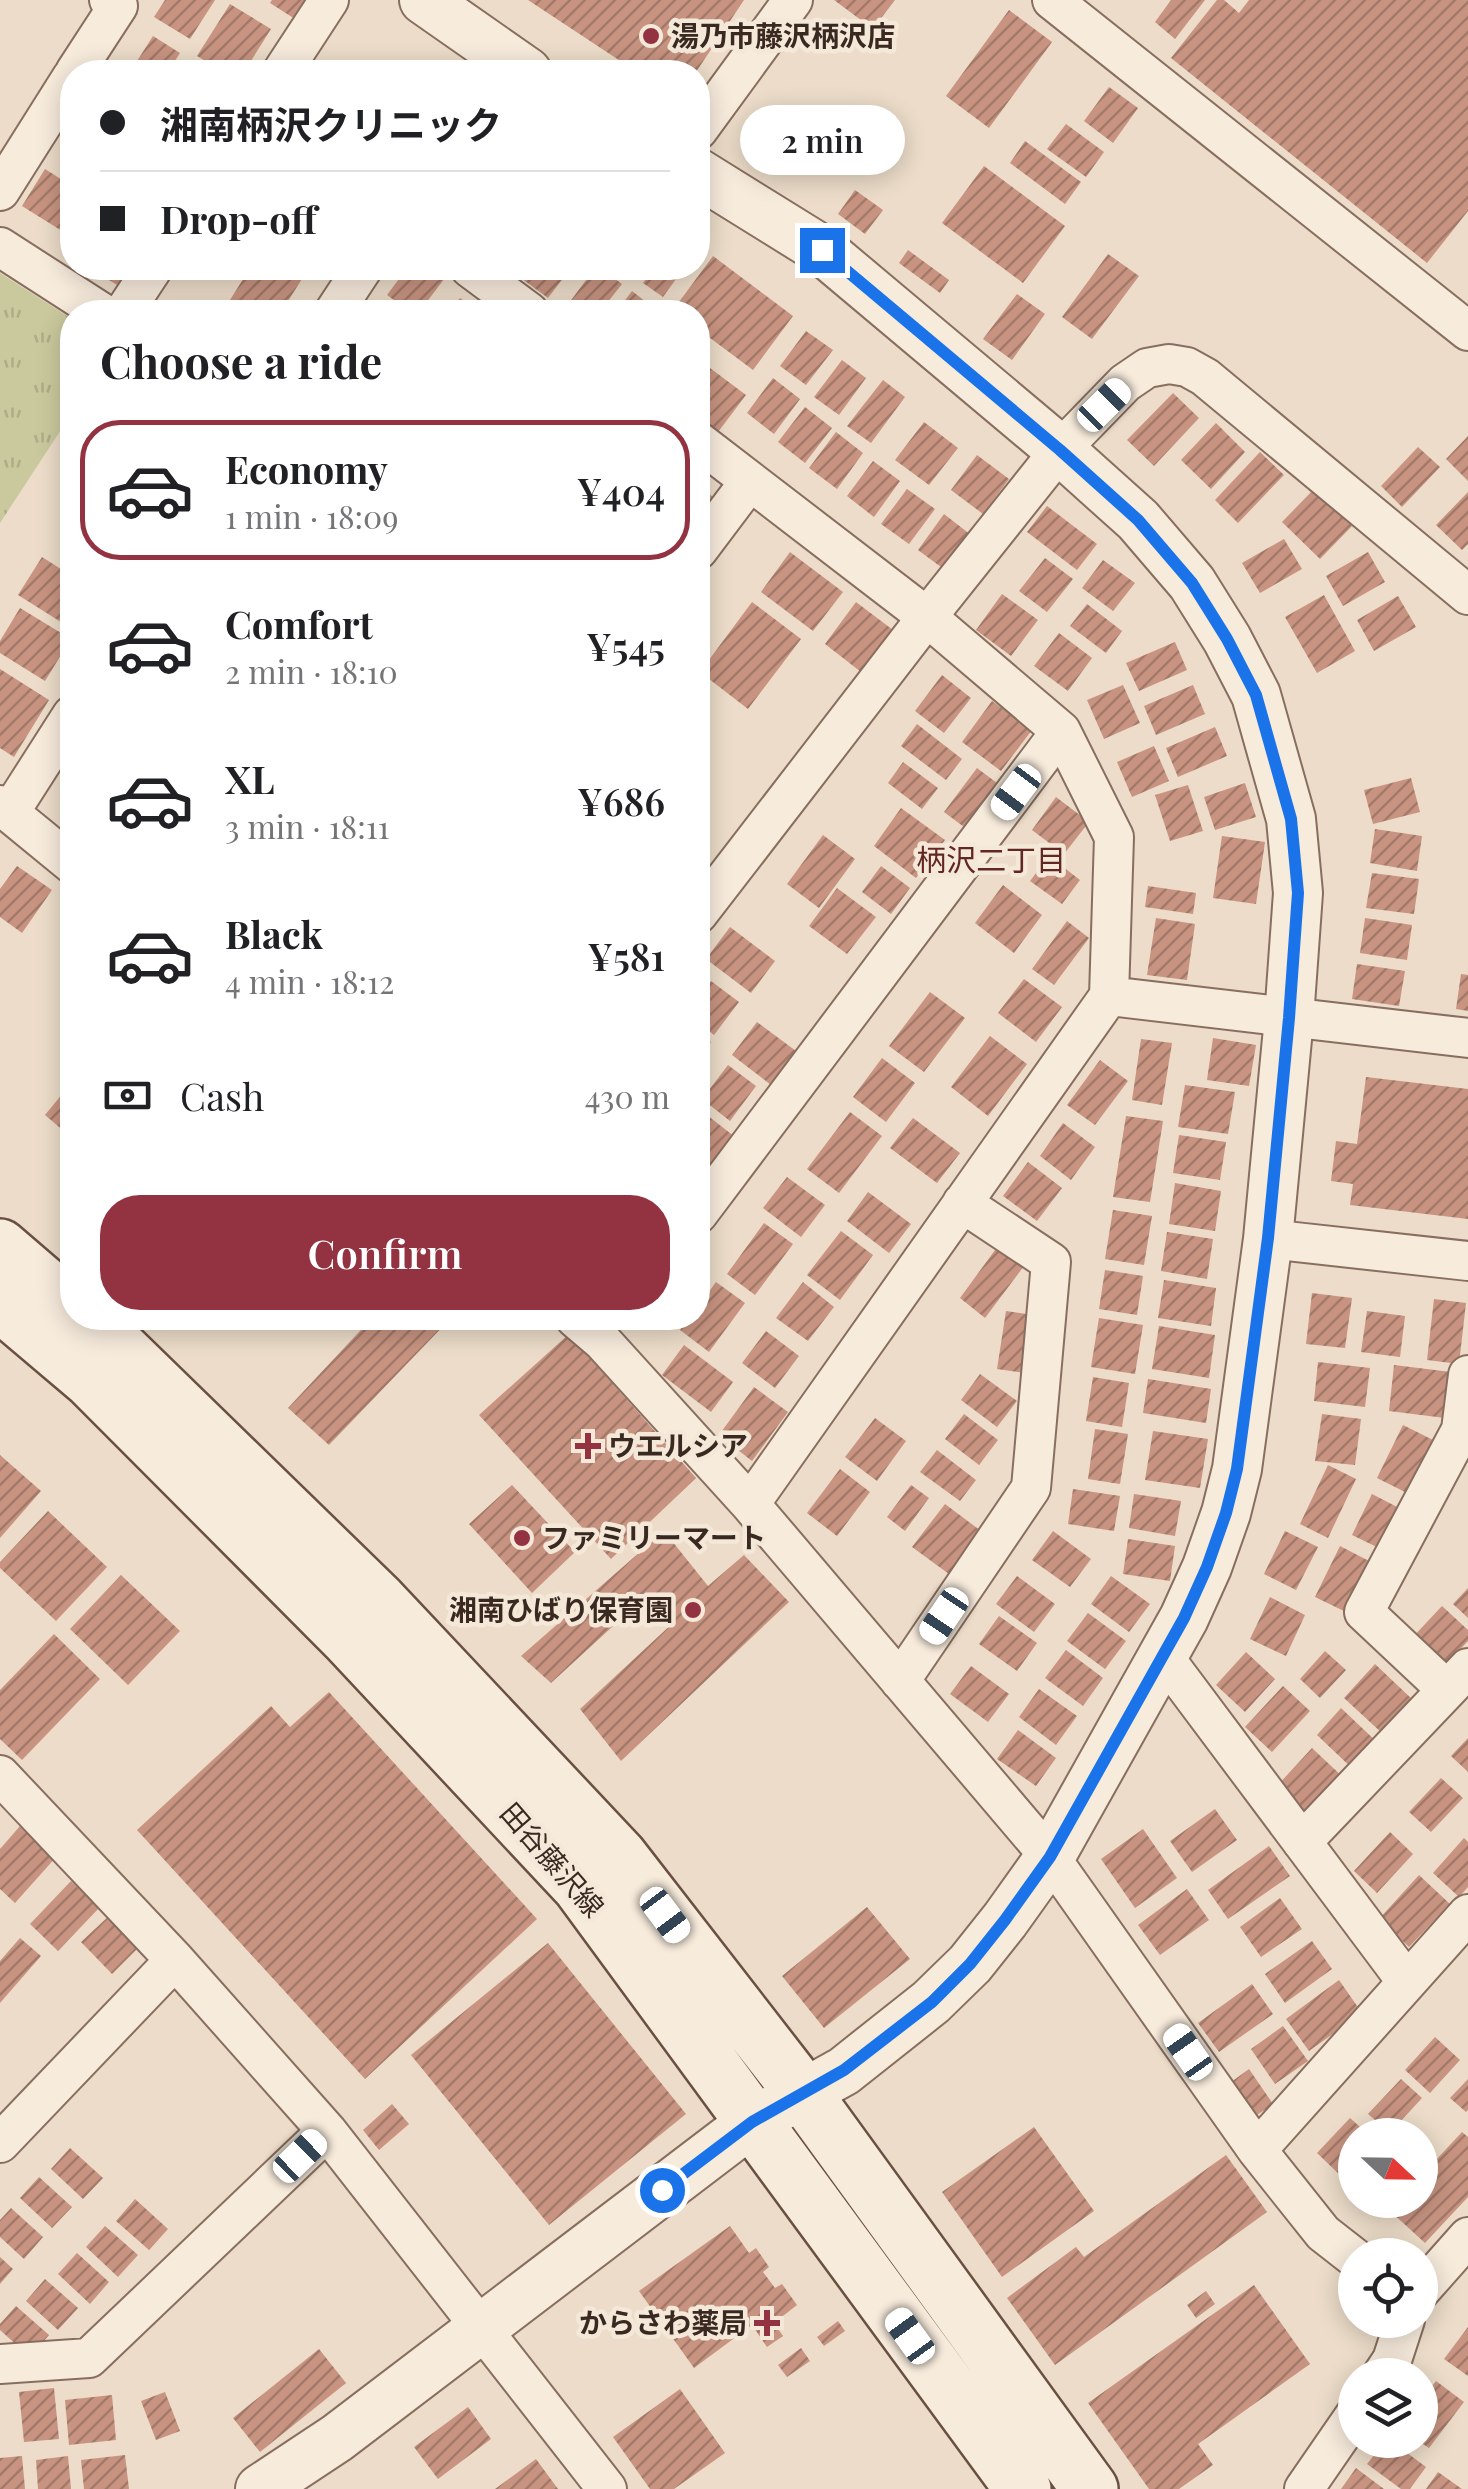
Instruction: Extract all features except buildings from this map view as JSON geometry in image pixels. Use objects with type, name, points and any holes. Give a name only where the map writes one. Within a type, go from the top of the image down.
[{"type":"main road","points":[[0,1247],[60,1299]]},
{"type":"main road","name":"田谷藤沢線","points":[[0,1303],[91,1380],[348,1637],[580,1886],[1023,2489]]},
{"type":"main road","name":"田谷藤沢線","points":[[97,1330],[378,1601],[619,1856],[802,2092],[1090,2489]]},
{"type":"street","points":[[84,60],[118,6],[109,0]]},
{"type":"street","points":[[290,60],[329,0]]},
{"type":"street","points":[[424,0],[510,60]]},
{"type":"street","points":[[710,113],[792,0]]},
{"type":"street","points":[[1052,0],[1468,331]]},
{"type":"street","points":[[0,191],[60,97]]},
{"type":"street","points":[[260,2489],[337,2438],[752,2122],[844,2070],[932,2002],[970,1964],[1050,1857],[1163,1656],[1207,1567],[1237,1469],[1268,1238],[1298,893],[1291,819],[1256,695],[1192,583],[1138,520],[822,250],[710,180]]},
{"type":"street","points":[[0,247],[82,300]]},
{"type":"street","points":[[486,280],[512,300]]},
{"type":"street","points":[[710,898],[1060,450],[1126,383],[1148,368],[1169,364],[1187,367],[1205,377],[1468,595]]},
{"type":"street","points":[[710,450],[927,617],[1061,731],[1114,837],[1109,996],[750,1504]]},
{"type":"street","points":[[710,534],[750,482]]},
{"type":"street","points":[[710,1198],[1061,731]]},
{"type":"street","points":[[60,732],[5,808],[60,854]]},
{"type":"street","points":[[1109,996],[1468,1038]]},
{"type":"street","points":[[900,1681],[1031,1488],[1051,1262],[962,1203]]},
{"type":"street","points":[[1268,1238],[1468,1261]]},
{"type":"street","points":[[603,1330],[1050,1857],[1256,2150],[1323,2233],[1338,2245]]},
{"type":"street","points":[[1302,1842],[1458,1679],[1364,1612],[1461,1430],[1468,1375]]},
{"type":"street","points":[[1163,1656],[1407,1982]]},
{"type":"street","points":[[3,1784],[175,1960],[327,2131],[607,2489]]},
{"type":"street","points":[[1256,2150],[1468,1914]]},
{"type":"street","points":[[0,2143],[175,1960]]},
{"type":"street","points":[[0,2364],[89,2358],[327,2131]]},
{"type":"street","points":[[1438,2271],[1468,2237]]},
{"type":"street","points":[[1304,2489],[1338,2439]]},
{"type":"green space","points":[[0,273],[60,311],[60,431],[0,523]]},
{"type":"place","name":"湯乃市藤沢柄沢店","points":[[651,36]]},
{"type":"place","name":"ウエルシア","points":[[588,1446]]},
{"type":"place","name":"ファミリーマート","points":[[522,1538]]},
{"type":"place","name":"湘南ひばり保育園","points":[[693,1610]]},
{"type":"place","name":"からさわ薬局","points":[[767,2323]]},
{"type":"district","name":"柄沢二丁目","points":[[991,861]]},
{"type":"route","points":[[662,2190],[752,2122],[844,2070],[932,2002],[970,1964],[1050,1857],[1184,1618],[1207,1567],[1237,1469],[1268,1238],[1289,1018],[1298,893],[1291,819],[1256,695],[1227,639],[1192,583],[1138,520],[822,250]]}]
